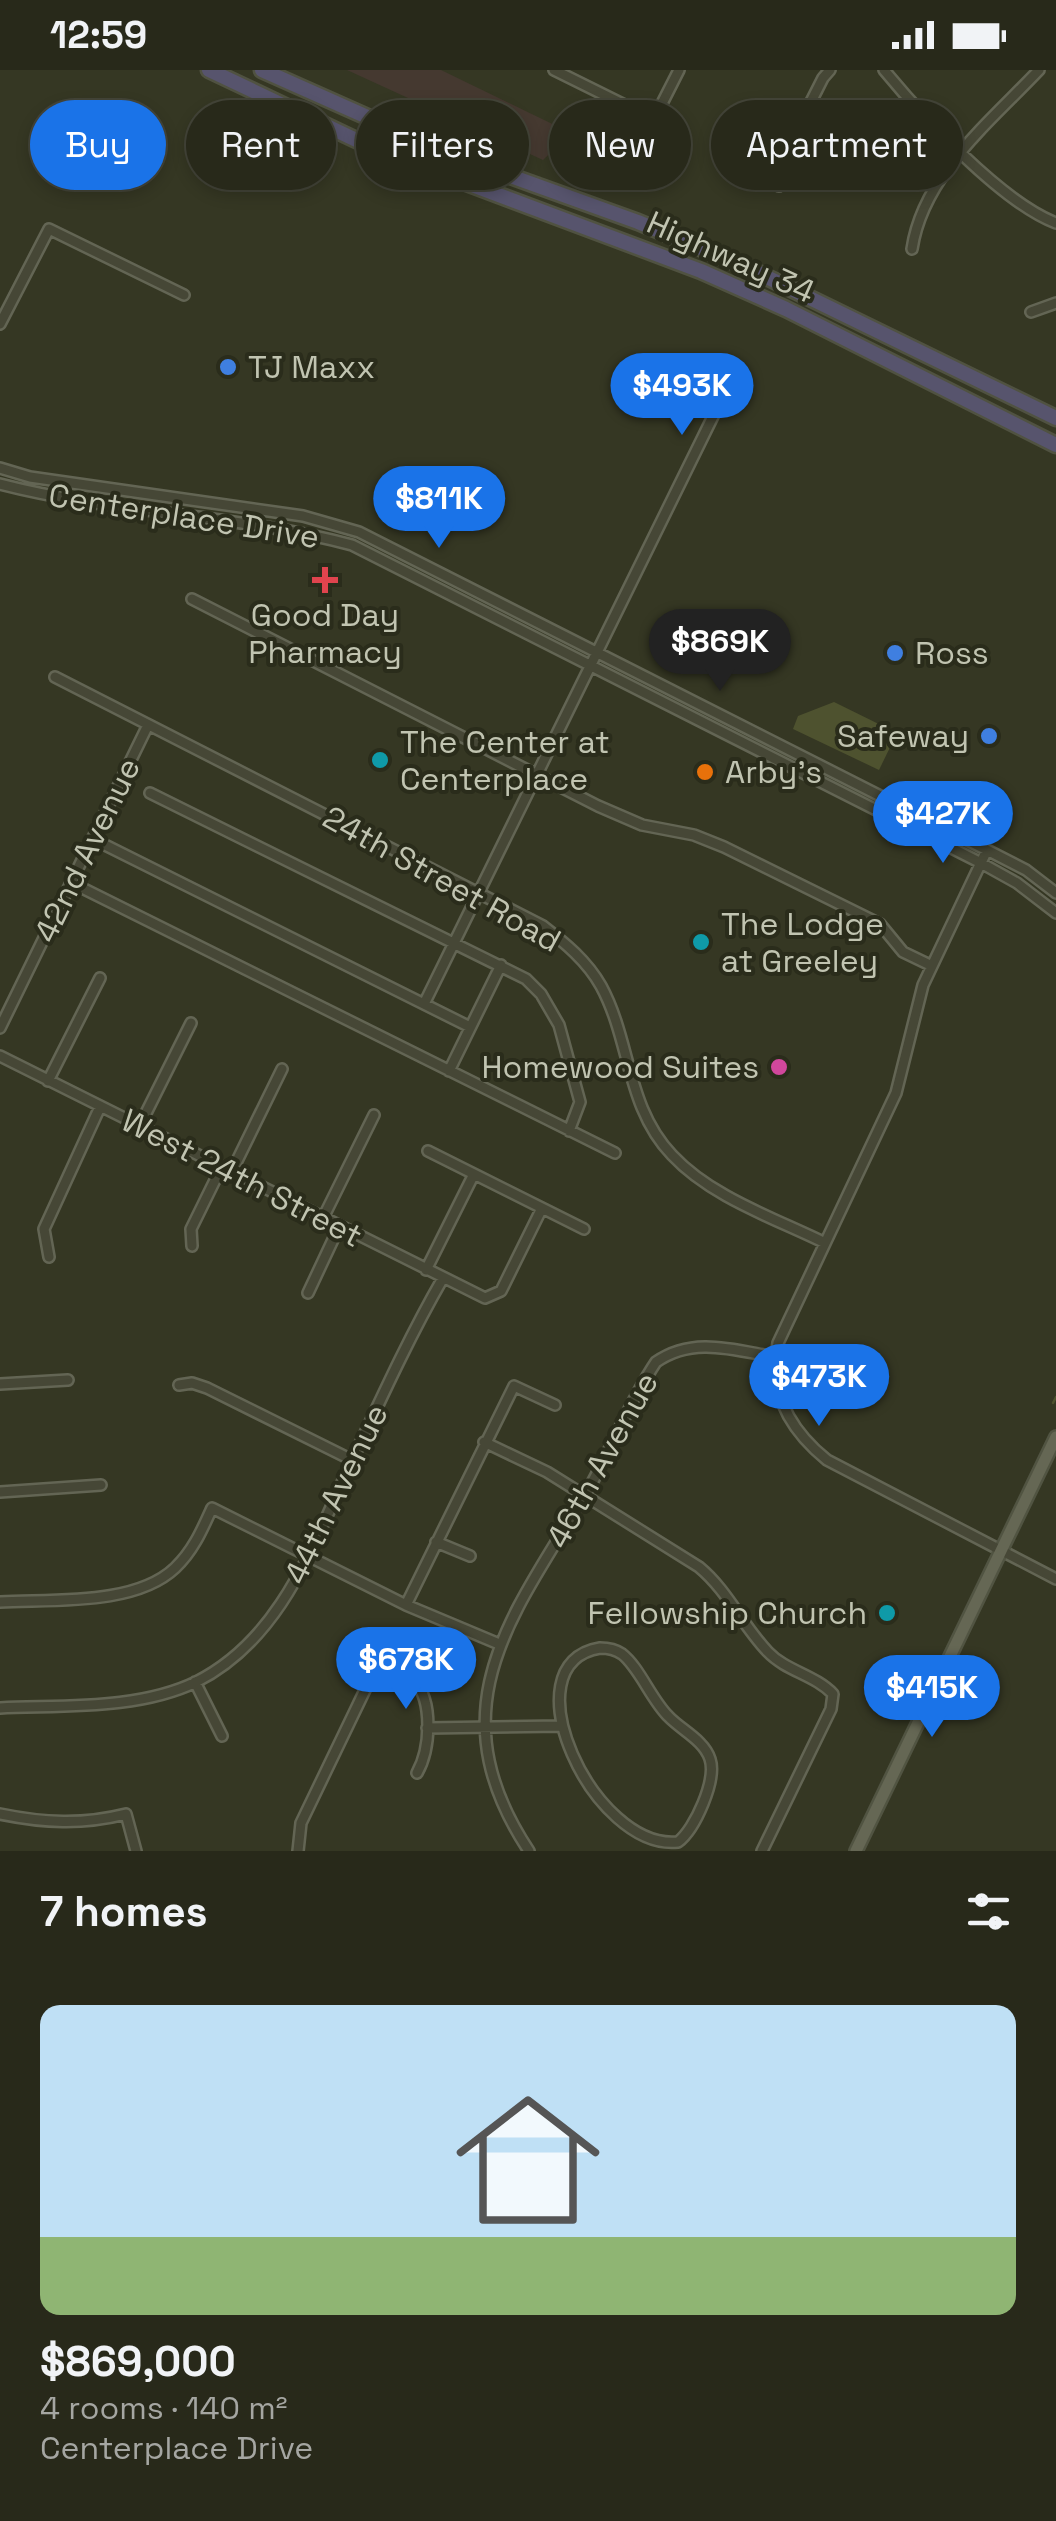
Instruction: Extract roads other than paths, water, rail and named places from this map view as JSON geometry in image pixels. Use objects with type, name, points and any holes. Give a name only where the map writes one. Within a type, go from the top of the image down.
[{"type":"highway","name":"Highway 34","points":[[209,70],[371,147],[701,270],[1056,444]]},
{"type":"highway","name":"Highway 34","points":[[262,70],[392,130],[746,267],[1056,418]]},
{"type":"highway","points":[[534,208],[542,187]]},
{"type":"main road","points":[[856,1851],[1056,1437]]},
{"type":"street","points":[[554,70],[615,100]]},
{"type":"street","points":[[665,100],[679,70]]},
{"type":"street","points":[[812,100],[830,70]]},
{"type":"street","points":[[884,70],[908,100]]},
{"type":"street","points":[[963,151],[1038,70]]},
{"type":"street","points":[[963,153],[1026,208],[1056,223]]},
{"type":"street","points":[[912,249],[915,230],[934,190]]},
{"type":"street","points":[[0,324],[49,229],[184,295]]},
{"type":"street","points":[[1031,312],[1056,303]]},
{"type":"street","points":[[424,1004],[726,392]]},
{"type":"street","name":"Centerplace Drive","points":[[0,468],[30,477],[304,516],[359,532],[988,850],[1056,892]]},
{"type":"street","name":"Centerplace Drive","points":[[0,484],[298,530],[352,545],[981,863],[1017,883],[1056,913]]},
{"type":"street","points":[[192,599],[642,826],[694,836],[724,848],[880,924],[904,952],[930,965]]},
{"type":"street","name":"24th Street Road","points":[[55,678],[542,926],[585,963],[612,1010],[639,1104],[672,1155],[712,1186],[825,1243]]},
{"type":"street","name":"42nd Avenue","points":[[0,1028],[148,725]]},
{"type":"street","points":[[150,792],[519,974],[542,994],[559,1026],[580,1102],[569,1130]]},
{"type":"street","points":[[93,839],[470,1027]]},
{"type":"street","points":[[988,850],[930,965],[896,1093],[784,1329],[775,1357],[780,1397],[788,1418],[805,1442],[846,1472],[1056,1579]]},
{"type":"street","points":[[72,883],[614,1153]]},
{"type":"street","points":[[449,1071],[501,965]]},
{"type":"street","points":[[48,1081],[100,978]]},
{"type":"street","points":[[139,1127],[191,1024]]},
{"type":"street","name":"West 24th Street","points":[[0,1056],[486,1298],[501,1290],[542,1208]]},
{"type":"street","points":[[192,1246],[191,1229],[282,1069]]},
{"type":"street","points":[[48,1257],[44,1229],[100,1107]]},
{"type":"street","points":[[323,1218],[374,1115]]},
{"type":"street","points":[[428,1151],[584,1229]]},
{"type":"street","points":[[426,1270],[474,1174]]},
{"type":"street","points":[[308,1293],[339,1227]]},
{"type":"street","name":"44th Avenue","points":[[0,1708],[138,1699],[194,1682],[239,1653],[271,1620],[307,1556],[444,1278]]},
{"type":"street","name":"46th Avenue","points":[[529,1851],[499,1794],[486,1727],[488,1690],[498,1644],[516,1606],[585,1495],[649,1372],[670,1352],[705,1346],[775,1357]]},
{"type":"street","points":[[0,1384],[68,1380]]},
{"type":"street","points":[[179,1385],[192,1383],[206,1388],[352,1460]]},
{"type":"street","points":[[406,1605],[514,1386],[555,1405]]},
{"type":"street","points":[[484,1442],[585,1495],[698,1567],[714,1580],[771,1656],[833,1694],[831,1709],[762,1851]]},
{"type":"street","points":[[0,1492],[101,1486]]},
{"type":"street","points":[[0,1602],[121,1594],[142,1588],[174,1569],[184,1558],[212,1508],[406,1605],[498,1644]]},
{"type":"street","points":[[436,1542],[470,1556]]},
{"type":"street","points":[[574,1782],[560,1726],[563,1689],[571,1664],[583,1653],[607,1648],[623,1655],[656,1702],[704,1748],[712,1764],[709,1788],[684,1836],[658,1850]]},
{"type":"street","points":[[298,1851],[301,1823],[379,1661],[410,1676],[420,1687],[432,1728],[417,1773]]},
{"type":"street","points":[[194,1682],[222,1736]]},
{"type":"street","points":[[432,1728],[560,1726]]},
{"type":"street","points":[[0,1814],[65,1823],[126,1814],[136,1851]]},
{"type":"waterway","points":[[1053,1403],[1056,1397]]},
{"type":"place","name":"TJ Maxx","points":[[228,367]]},
{"type":"place","name":"Good Day Pharmacy","points":[[325,580]]},
{"type":"place","name":"Ross","points":[[895,653]]},
{"type":"place","name":"Safeway","points":[[989,736]]},
{"type":"place","name":"The Center at Centerplace","points":[[380,760]]},
{"type":"place","name":"Arby's","points":[[705,772]]},
{"type":"place","name":"The Lodge at Greeley","points":[[701,942]]},
{"type":"place","name":"Homewood Suites","points":[[779,1067]]},
{"type":"place","name":"Fellowship Church","points":[[887,1613]]}]
